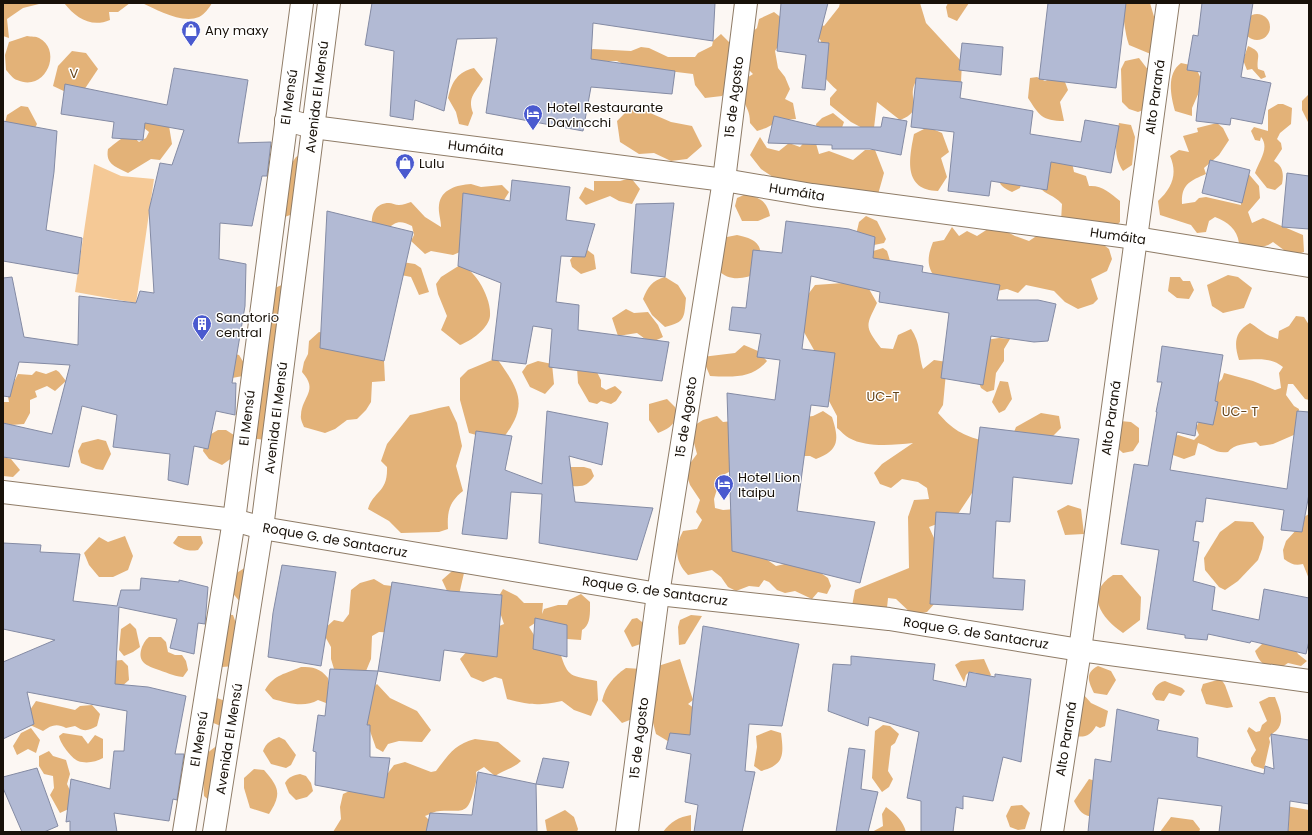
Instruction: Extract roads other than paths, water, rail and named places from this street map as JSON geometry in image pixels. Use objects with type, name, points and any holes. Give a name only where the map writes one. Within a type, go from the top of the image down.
[{"type":"street","name":"El Mensú","points":[[184,832],[234,520],[302,3]]},
{"type":"street","name":"Avenida El Mensú","points":[[214,832],[262,528],[329,3]]},
{"type":"street","name":"15 de Agosto","points":[[627,832],[658,594],[724,180],[746,3]]},
{"type":"street","name":"Alto Paraná","points":[[1052,832],[1080,650],[1168,3]]},
{"type":"street","name":"Humáita","points":[[286,120],[313,127],[724,180],[812,195],[1136,238],[1309,266]]},
{"type":"street","name":"Roque G. de Santacruz","points":[[3,492],[234,520],[262,528],[658,594],[889,619],[1080,650],[1309,682]]},
{"type":"place","name":"Any maxy","points":[[191,47]]},
{"type":"place","name":"Hotel Restaurante Davincchi","points":[[533,131]]},
{"type":"place","name":"Lulu","points":[[405,180]]},
{"type":"place","name":"Sanatorio central","points":[[202,341]]},
{"type":"place","name":"Hotel Lion Itaipu","points":[[724,501]]},
{"type":"park label","name":"V","points":[[74,73]]},
{"type":"park label","name":"UC-T","points":[[883,396]]},
{"type":"park label","name":"UC- T","points":[[1240,411]]}]
